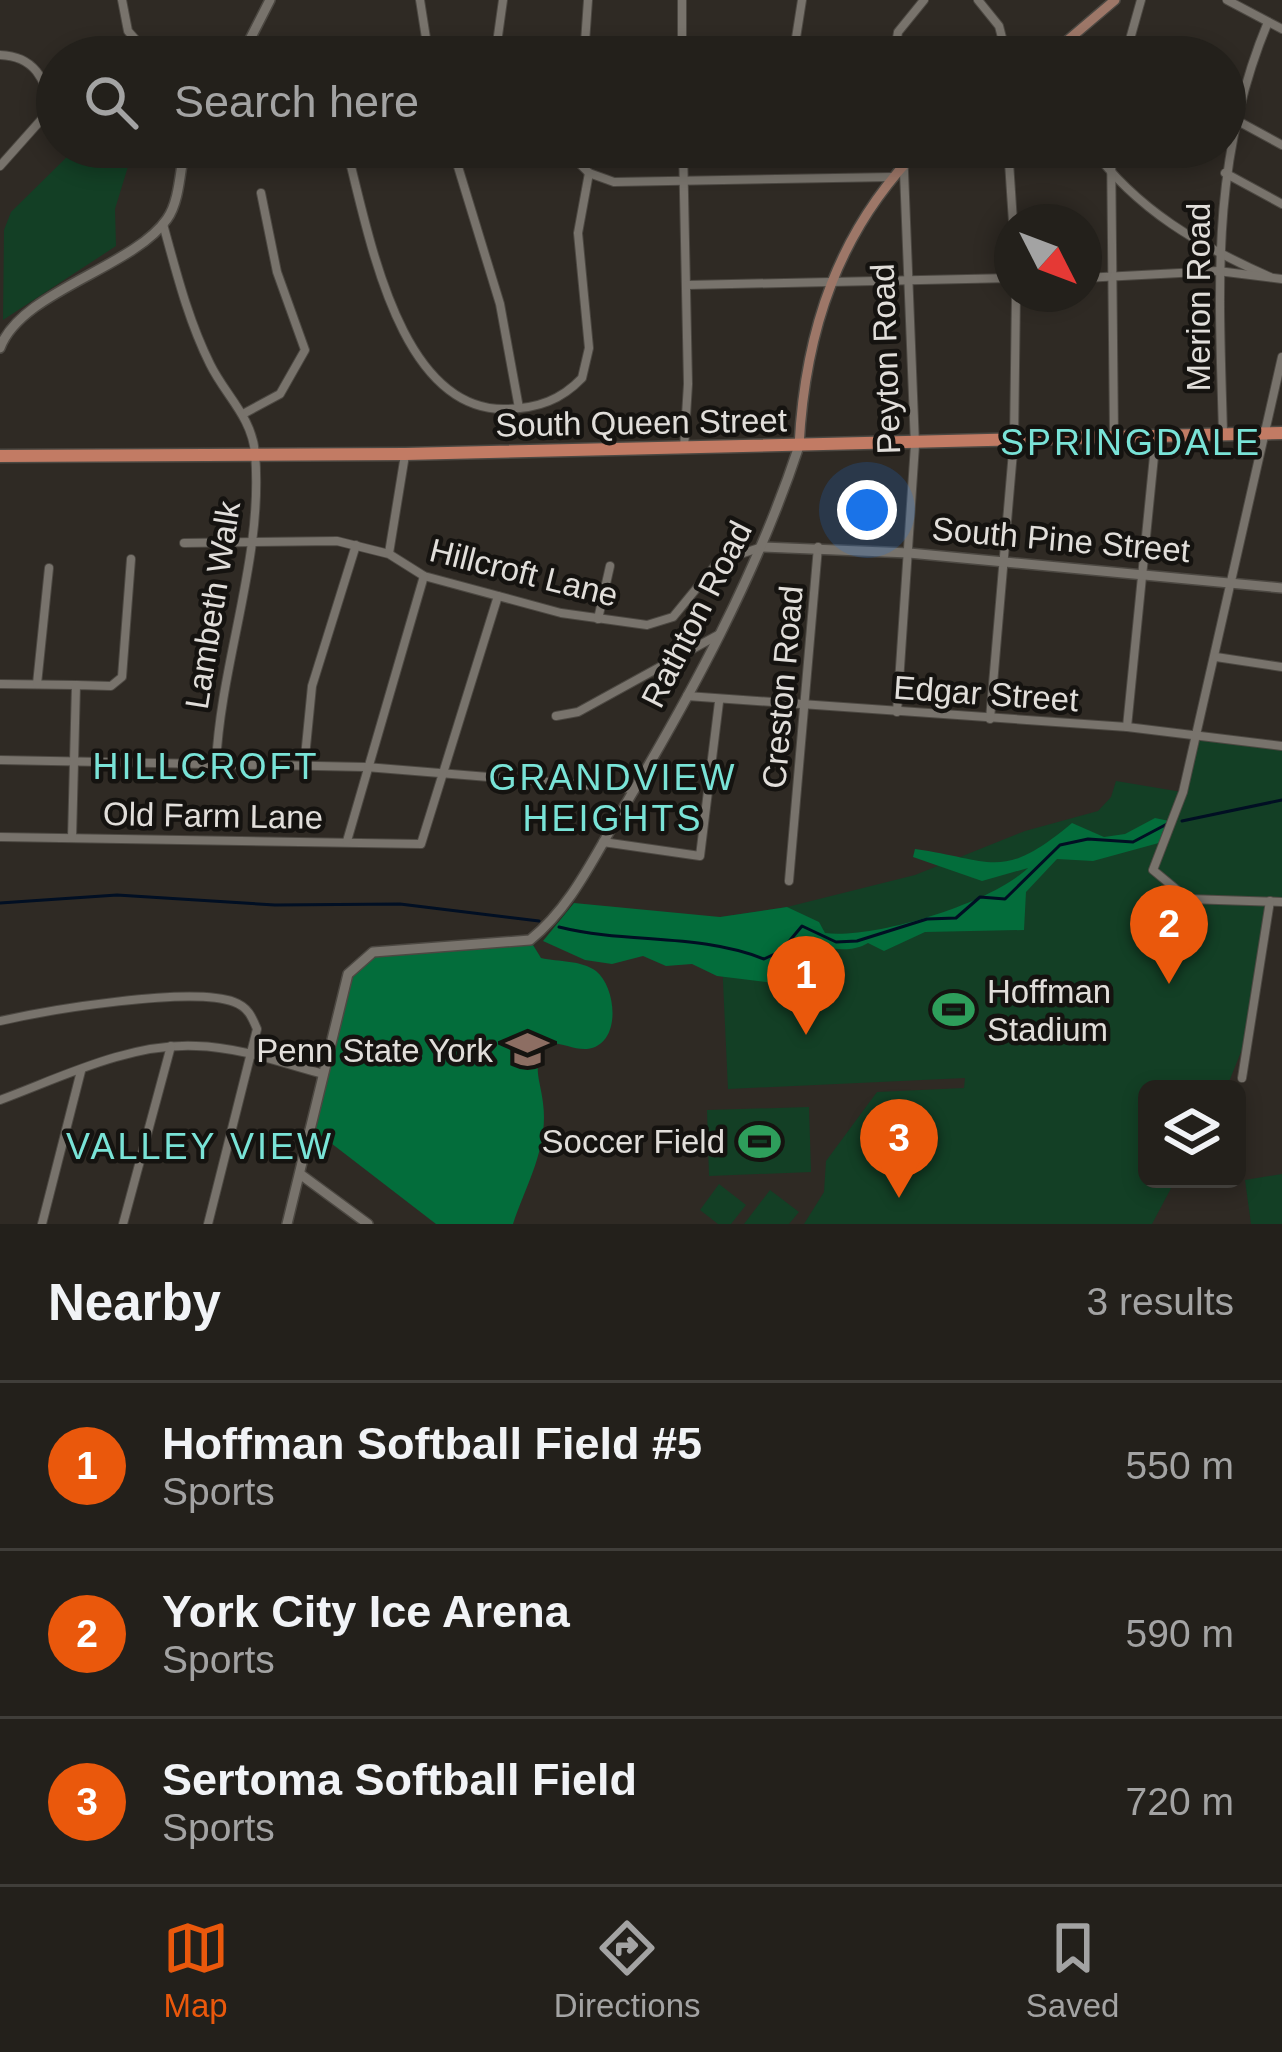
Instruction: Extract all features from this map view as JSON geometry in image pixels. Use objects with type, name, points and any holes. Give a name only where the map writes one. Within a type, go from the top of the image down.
[{"type":"main road","points":[[1073,36],[1115,0]]},
{"type":"main road","name":"Rathton Road","points":[[799,446],[805,372],[830,283],[866,212],[900,168]]},
{"type":"main road","name":"South Queen Street","points":[[0,456],[915,445],[1275,433]]},
{"type":"street","points":[[123,0],[132,36]]},
{"type":"street","points":[[252,36],[270,0]]},
{"type":"street","points":[[420,0],[426,36]]},
{"type":"street","points":[[498,36],[503,0]]},
{"type":"street","points":[[585,36],[588,0]]},
{"type":"street","points":[[682,0],[682,36]]},
{"type":"street","points":[[797,36],[802,0]]},
{"type":"street","points":[[897,36],[924,0]]},
{"type":"street","points":[[978,0],[1001,36]]},
{"type":"street","points":[[1131,36],[1141,0]]},
{"type":"street","points":[[1227,0],[1282,29]]},
{"type":"street","name":"Merion Road","points":[[1246,75],[1268,22]]},
{"type":"street","points":[[0,55],[27,62],[36,70]]},
{"type":"street","points":[[1246,125],[1282,145]]},
{"type":"street","points":[[0,166],[36,128]]},
{"type":"street","points":[[0,348],[2,335],[164,224],[172,210],[181,168]]},
{"type":"street","points":[[352,168],[385,291],[425,365],[451,393],[488,408],[519,408],[567,393],[588,362],[578,233],[589,173]]},
{"type":"street","points":[[458,168],[500,304],[519,408]]},
{"type":"street","points":[[584,168],[614,182],[892,177]]},
{"type":"street","points":[[683,168],[687,285],[683,448]]},
{"type":"street","name":"Peyton Road","points":[[897,712],[915,445],[904,282],[904,168]]},
{"type":"street","points":[[1009,168],[1011,204]]},
{"type":"street","points":[[1106,168],[1168,224],[1270,277]]},
{"type":"street","points":[[1110,168],[1108,278],[1114,437]]},
{"type":"street","name":"Merion Road","points":[[1222,434],[1218,254],[1224,168]]},
{"type":"street","points":[[1224,173],[1282,203]]},
{"type":"street","points":[[243,414],[280,394],[303,361],[304,350],[277,272],[261,194]]},
{"type":"street","name":"Lambeth Walk","points":[[164,224],[200,342],[243,414],[255,454],[253,542],[219,701],[216,764]]},
{"type":"street","points":[[1102,278],[1218,272],[1282,279]]},
{"type":"street","points":[[687,285],[994,279]]},
{"type":"street","points":[[990,719],[1014,440],[1016,312]]},
{"type":"street","points":[[1282,357],[1275,433],[1230,581],[1216,657],[1171,832],[1153,870],[1188,899],[1282,902]]},
{"type":"street","points":[[1127,727],[1156,436]]},
{"type":"street","name":"Rathton Road","points":[[287,1224],[348,974],[373,952],[530,940],[568,903],[687,697],[764,547],[799,446]]},
{"type":"street","name":"Hillcroft Lane","points":[[389,554],[405,454]]},
{"type":"street","name":"Hillcroft Lane","points":[[184,543],[356,545],[389,554],[424,576],[497,596],[598,619],[660,623],[685,606],[719,561],[764,547]]},
{"type":"street","points":[[304,766],[311,686],[356,545]]},
{"type":"street","name":"South Pine Street","points":[[764,547],[909,553],[1282,588]]},
{"type":"street","name":"Creston Road","points":[[789,880],[818,547]]},
{"type":"street","points":[[0,684],[111,686],[122,677],[131,559]]},
{"type":"street","points":[[598,619],[610,566]]},
{"type":"street","points":[[37,684],[49,568]]},
{"type":"street","points":[[347,841],[424,576]]},
{"type":"street","points":[[447,772],[497,596]]},
{"type":"street","points":[[556,716],[578,712],[686,648],[719,635]]},
{"type":"street","points":[[1216,657],[1282,667]]},
{"type":"street","points":[[72,838],[76,685]]},
{"type":"street","name":"Edgar Street","points":[[687,697],[1127,727],[1282,746]]},
{"type":"street","points":[[603,842],[700,856],[719,702]]},
{"type":"street","points":[[0,760],[366,766],[634,789]]},
{"type":"street","name":"Old Farm Lane","points":[[0,837],[424,840],[447,772]]},
{"type":"street","points":[[1242,1078],[1270,901]]},
{"type":"street","points":[[0,1021],[166,1000],[231,1000],[253,1017],[257,1029],[252,1055],[208,1224]]},
{"type":"street","points":[[0,1100],[82,1070],[171,1046],[252,1055],[323,1074]]},
{"type":"street","points":[[123,1224],[171,1046]]},
{"type":"street","points":[[42,1224],[82,1070]]},
{"type":"street","points":[[300,1174],[368,1224]]},
{"type":"green space","points":[[56,168],[128,168],[115,209],[116,246],[3,320],[4,230],[11,212]]},
{"type":"green space","points":[[1196,734],[1282,746],[1282,902],[1271,901],[1247,1037],[1230,1080],[1138,1080],[1138,1188],[1171,1188],[1152,1224],[804,1224],[824,1192],[826,1161],[877,1092],[964,1088],[965,1078],[728,1089],[720,917],[787,907],[915,875],[1025,831],[1098,811],[1111,797],[1116,781],[1182,792]]},
{"type":"green space","points":[[1155,818],[1174,822],[1166,841],[1093,861],[1057,859],[1026,892],[1024,930],[925,932],[884,951],[868,943],[844,949],[801,941],[790,952],[782,984],[717,976],[692,964],[666,966],[643,956],[612,964],[585,960],[543,941],[574,903],[720,917],[787,907],[819,922],[825,933],[873,930],[961,906],[1028,868],[982,881],[913,857],[915,849],[980,861],[1012,860],[1029,854],[1072,823],[1104,837],[1125,834]]},
{"type":"green space","points":[[530,940],[541,958],[596,971],[612,1002],[611,1027],[598,1045],[582,1049],[550,1043],[539,1055],[543,1135],[513,1224],[436,1224],[314,1130],[348,974],[373,952]]},
{"type":"green space","name":"Soccer Field","points":[[809,1107],[811,1172],[709,1176],[707,1110]]},
{"type":"green space","points":[[1282,1174],[1282,1224],[1251,1224],[1246,1180]]},
{"type":"green space","points":[[719,1184],[746,1205],[731,1224],[718,1224],[700,1210]]},
{"type":"green space","points":[[770,1190],[799,1212],[789,1224],[744,1224]]},
{"type":"waterway","points":[[1182,821],[1282,800]]},
{"type":"waterway","points":[[559,927],[714,945],[764,959],[781,951],[802,926],[836,942],[857,941],[927,919],[956,918],[980,897],[1005,899],[1060,845],[1088,839],[1133,842],[1167,824]]},
{"type":"waterway","points":[[0,903],[117,895],[275,905],[400,904],[539,921]]},
{"type":"place","name":"York City Ice Arena","points":[[1169,984]]},
{"type":"place","name":"Hoffman Stadium","points":[[953,1010]]},
{"type":"place","name":"Hoffman Softball Field #5","points":[[806,1035]]},
{"type":"place","name":"Penn State York","points":[[527,1050]]},
{"type":"place","name":"Soccer Field","points":[[759,1141]]},
{"type":"place","name":"Sertoma Softball Field","points":[[899,1198]]},
{"type":"district","name":"SPRINGDALE","points":[[1131,442]]},
{"type":"district","name":"HILLCROFT","points":[[206,766]]},
{"type":"district","name":"GRANDVIEW HEIGHTS","points":[[613,798]]},
{"type":"district","name":"VALLEY VIEW","points":[[200,1146]]}]
